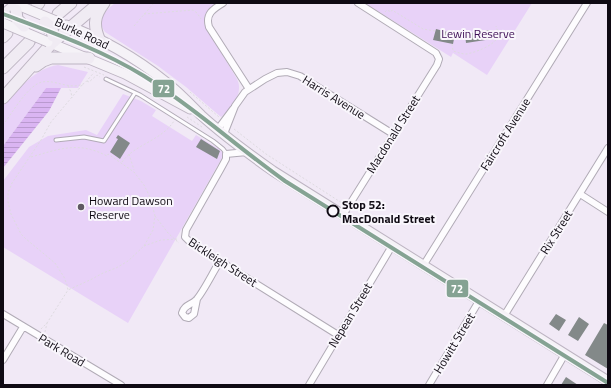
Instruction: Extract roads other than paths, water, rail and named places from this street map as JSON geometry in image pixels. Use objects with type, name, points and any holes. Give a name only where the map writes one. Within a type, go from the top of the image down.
[{"type":"highway","points":[[58,14],[71,3]]},
{"type":"highway","points":[[17,84],[51,40],[99,3]]},
{"type":"highway","points":[[100,41],[95,26],[98,13],[104,3]]},
{"type":"highway","points":[[3,16],[16,5]]},
{"type":"highway","points":[[3,68],[31,39],[17,20],[16,5]]},
{"type":"highway","points":[[37,7],[52,28],[51,40]]},
{"type":"highway","points":[[3,98],[38,65],[48,59],[88,58]]},
{"type":"main road","name":"Burke Road","points":[[16,5],[37,7],[68,26],[100,41],[139,63],[167,82],[202,116],[247,152],[286,179],[608,381]]},
{"type":"main road","name":"Burke Road","points":[[4,31],[31,39],[51,40],[137,79],[202,116]]},
{"type":"street","points":[[223,3],[210,14],[208,20],[209,27],[248,89]]},
{"type":"street","name":"Macdonald Street","points":[[343,215],[437,65],[439,59],[436,53],[358,3]]},
{"type":"street","name":"Faircroft Avenue","points":[[423,266],[587,3]]},
{"type":"street","name":"Harris Avenue","points":[[221,131],[235,106],[248,89],[277,74],[287,72],[296,74],[393,134]]},
{"type":"street","name":"Rix Street","points":[[504,316],[608,148]]},
{"type":"street","points":[[226,154],[247,152]]},
{"type":"street","name":"Bickleigh Street","points":[[226,154],[224,161],[186,230],[184,235],[186,239],[338,335]]},
{"type":"street","points":[[580,194],[608,212]]},
{"type":"street","name":"Nepean Street","points":[[309,385],[392,246]]},
{"type":"street","points":[[196,299],[220,261]]},
{"type":"street","name":"Howitt Street","points":[[429,385],[480,301]]},
{"type":"street","name":"Park Road","points":[[3,314],[122,385]]},
{"type":"street","points":[[3,360],[23,327]]},
{"type":"street","points":[[547,385],[565,354]]},
{"type":"lane","points":[[106,79],[135,93],[213,141],[223,149],[226,154]]},
{"type":"lane","points":[[56,140],[78,137],[104,141],[135,93]]},
{"type":"tunnel","points":[[29,42],[53,18]]},
{"type":"place","name":"Howard Dawson Reserve","points":[[81,207]]},
{"type":"place","name":"Stop 52: MacDonald Street","points":[[333,211]]},
{"type":"park label","name":"Lewin Reserve","points":[[478,33]]}]
